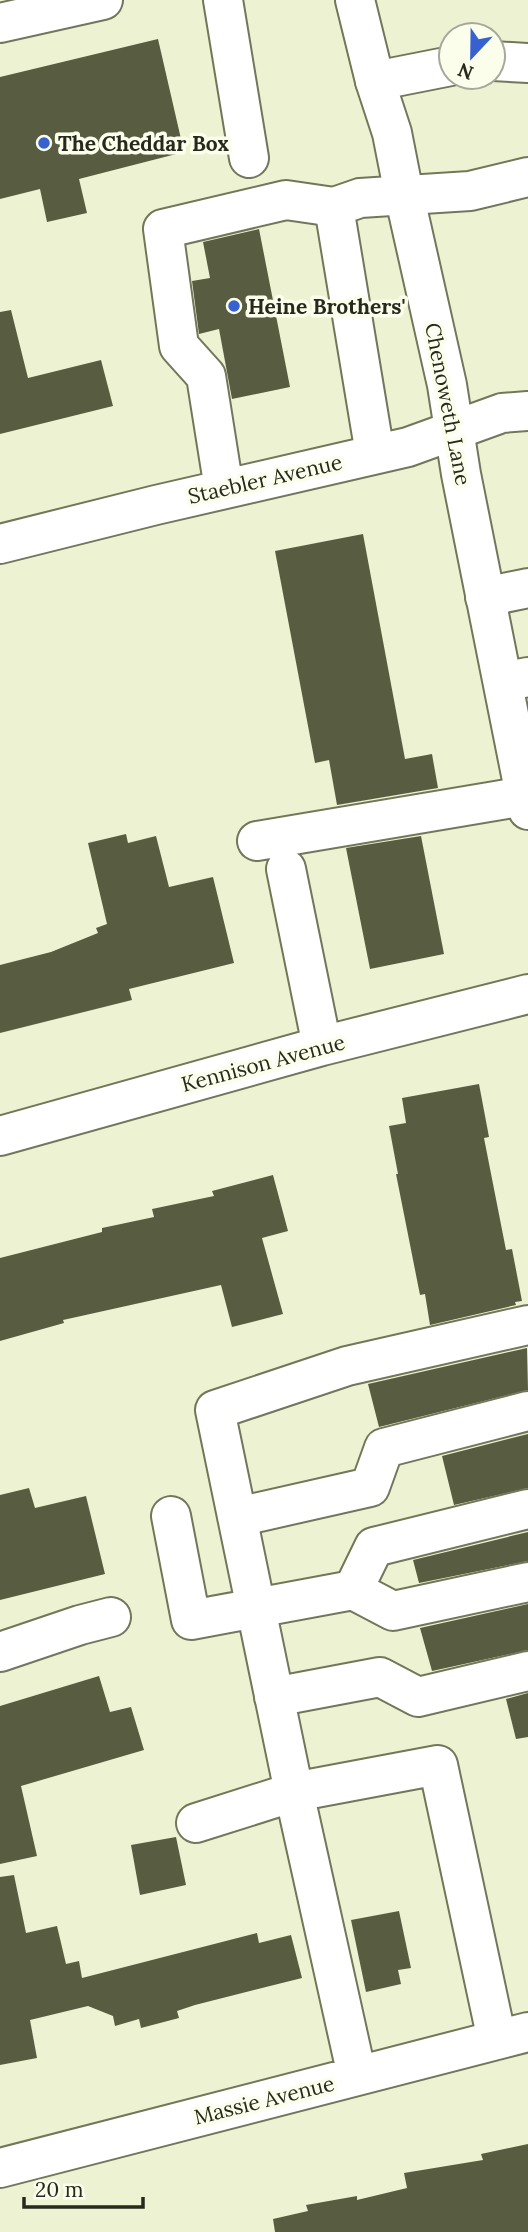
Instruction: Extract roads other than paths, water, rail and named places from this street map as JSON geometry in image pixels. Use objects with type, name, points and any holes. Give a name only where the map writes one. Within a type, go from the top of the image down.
[{"type":"street","points":[[0,23],[103,0]]},
{"type":"street","points":[[223,0],[249,158]]},
{"type":"street","name":"Chenoweth Lane","points":[[355,0],[375,81],[392,133],[447,385],[485,597],[515,680],[526,803]]},
{"type":"street","points":[[507,62],[528,63]]},
{"type":"street","points":[[375,81],[437,69]]},
{"type":"street","points":[[224,489],[206,376],[179,346],[163,229],[286,200],[334,207],[360,198],[470,191],[528,177]]},
{"type":"street","points":[[334,207],[375,454]]},
{"type":"street","name":"Staebler Avenue","points":[[0,544],[408,447],[502,413],[528,411]]},
{"type":"street","points":[[485,597],[528,588]]},
{"type":"street","points":[[257,841],[526,803]]},
{"type":"street","points":[[286,869],[322,1046]]},
{"type":"street","name":"Kennison Avenue","points":[[0,1136],[322,1046],[528,994]]},
{"type":"street","points":[[357,2076],[293,1792],[215,1410],[347,1366],[528,1325]]},
{"type":"street","points":[[237,1517],[370,1487],[384,1448],[528,1411]]},
{"type":"street","points":[[353,1590],[374,1548],[528,1509]]},
{"type":"street","points":[[171,1516],[191,1620],[353,1590],[393,1611],[528,1582]]},
{"type":"street","points":[[0,1652],[111,1617]]},
{"type":"street","points":[[274,1697],[380,1677],[418,1697],[528,1671]]},
{"type":"street","points":[[196,1823],[293,1792],[438,1765],[512,2036]]},
{"type":"street","name":"Massie Avenue","points":[[0,2168],[512,2036]]},
{"type":"place","name":"The Cheddar Box","points":[[44,143]]},
{"type":"place","name":"Heine Brothers'","points":[[234,306]]}]
